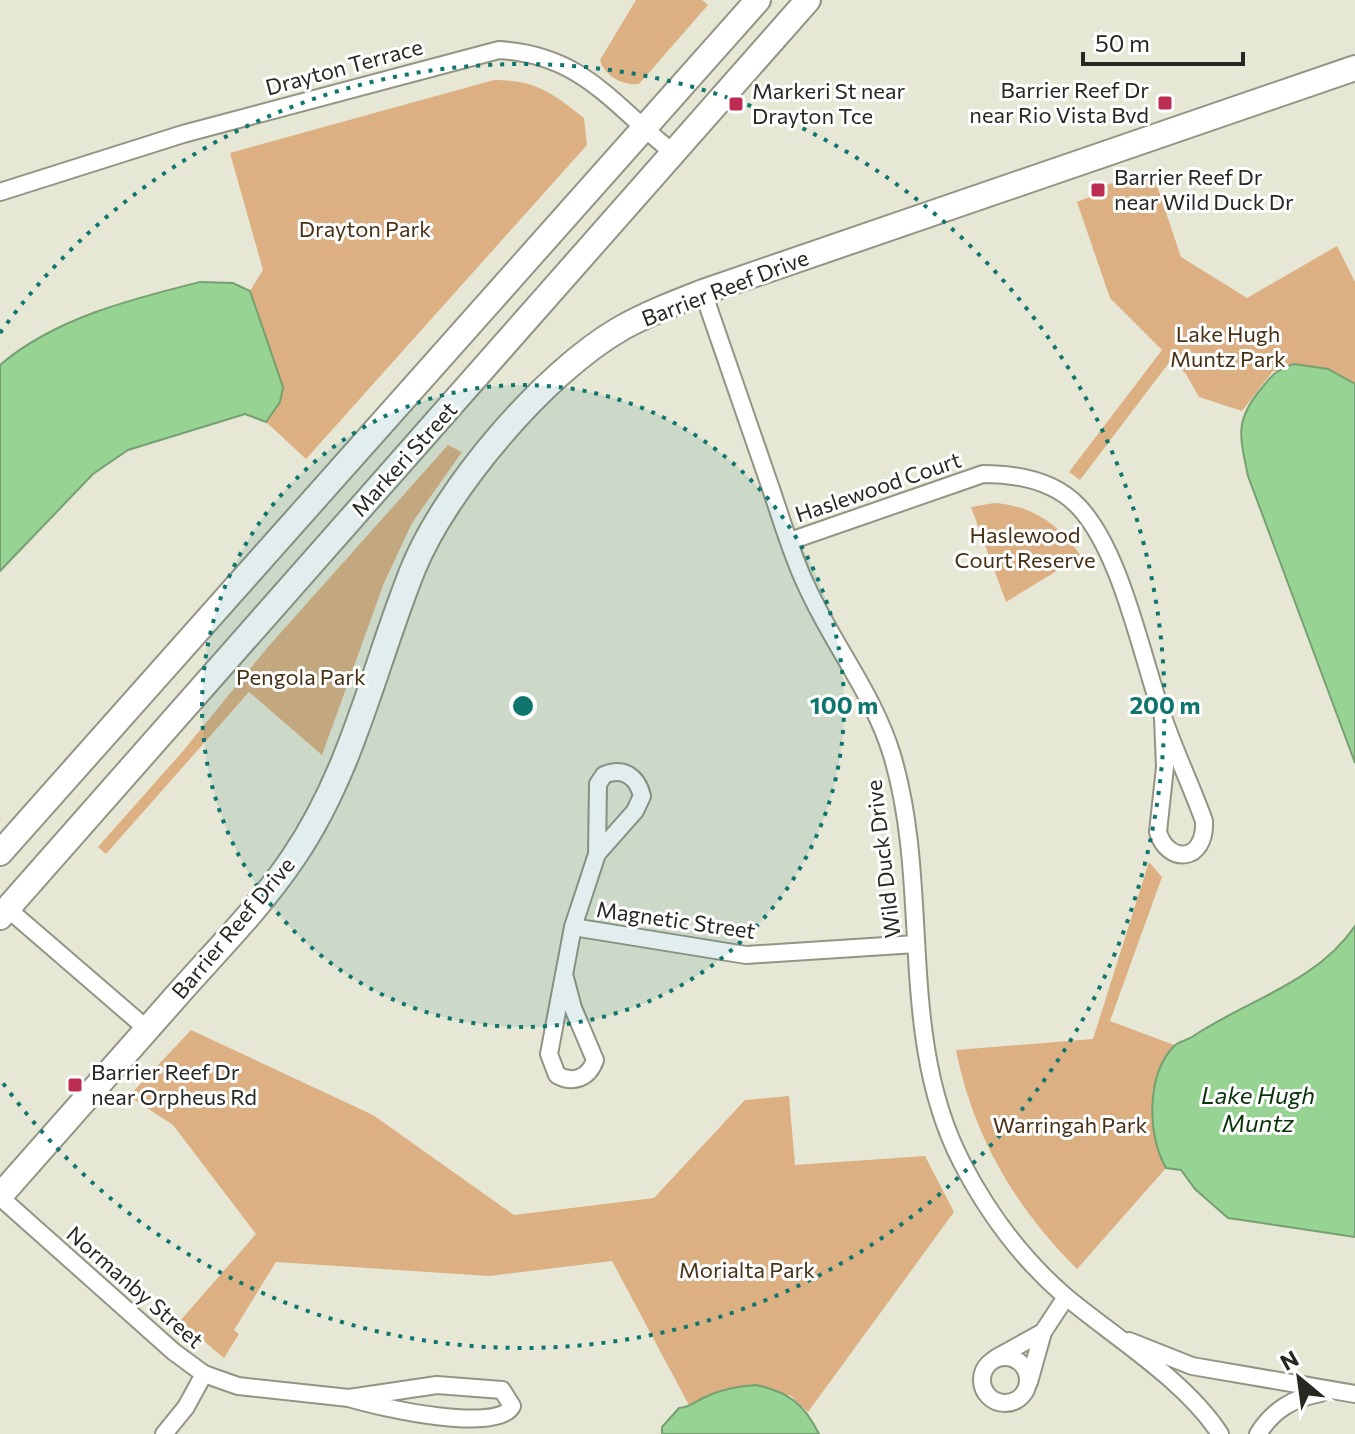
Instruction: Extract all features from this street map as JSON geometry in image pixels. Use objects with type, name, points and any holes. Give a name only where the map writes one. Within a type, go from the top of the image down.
[{"type":"main road","name":"Markeri Street","points":[[0,853],[645,131],[758,0]]},
{"type":"main road","name":"Markeri Street","points":[[4,913],[808,0]]},
{"type":"main road","name":"Barrier Reef Drive","points":[[0,1196],[236,932],[294,857],[360,723],[414,566],[458,488],[528,407],[588,352],[618,330],[703,292],[1355,68]]},
{"type":"street","name":"Drayton Terrace","points":[[0,192],[129,149],[499,50],[541,55],[579,72],[675,154]]},
{"type":"street","name":"Wild Duck Drive","points":[[703,292],[806,585],[854,668],[891,754],[903,799],[926,1061],[949,1135],[974,1183],[1012,1242],[1066,1297],[1124,1339],[1187,1395],[1220,1434]]},
{"type":"street","name":"Haslewood Court","points":[[790,541],[983,474],[1010,474],[1058,490],[1093,523],[1106,549],[1163,717],[1204,821],[1205,836],[1200,848],[1190,853],[1170,851],[1161,842],[1158,832],[1165,767],[1163,717]]},
{"type":"street","points":[[564,974],[573,1008],[595,1060],[585,1076],[576,1079],[557,1075],[549,1062],[564,974],[573,927],[597,854],[598,784],[604,775],[623,772],[632,777],[642,796],[635,811],[597,854]]},
{"type":"street","points":[[4,913],[147,1029]]},
{"type":"street","name":"Magnetic Street","points":[[573,927],[746,955],[916,944]]},
{"type":"street","name":"Normanby Street","points":[[0,1196],[174,1352],[204,1374],[238,1386],[349,1398],[424,1420],[488,1426],[500,1424],[509,1417],[512,1406],[502,1390],[437,1385],[349,1398]]},
{"type":"street","points":[[1043,1332],[993,1360],[982,1373],[982,1382],[992,1399],[1011,1404],[1026,1392],[1043,1332],[1066,1297]]},
{"type":"street","name":"Wild Duck Drive","points":[[1124,1339],[1192,1366],[1355,1394]]},
{"type":"street","points":[[993,1360],[1012,1358],[1019,1363],[1028,1379],[1026,1392]]},
{"type":"street","points":[[164,1434],[186,1407],[204,1374]]},
{"type":"street","name":"Wild Duck Drive","points":[[1258,1434],[1285,1405],[1302,1397],[1334,1391]]},
{"type":"green space","points":[[636,0],[702,0],[708,5],[639,84],[633,84],[621,82],[610,75],[600,60]]},
{"type":"green space","name":"Drayton Park","points":[[494,80],[532,85],[562,102],[584,118],[587,145],[306,459],[266,422],[280,402],[283,387],[250,291],[263,270],[230,153]]},
{"type":"green space","name":"Lake Hugh Muntz Park","points":[[1152,171],[1181,257],[1247,298],[1337,246],[1355,282],[1355,384],[1328,369],[1273,371],[1242,411],[1199,397],[1186,374],[1171,360],[1080,480],[1069,472],[1162,350],[1110,298],[1077,202],[1104,191],[1103,186]]},
{"type":"green space","name":"Pengola Park","points":[[448,445],[462,452],[412,523],[384,583],[322,755],[249,692],[106,854],[98,847],[183,751],[267,648]]},
{"type":"green space","name":"Haslewood Court Reserve","points":[[994,503],[1021,508],[1044,519],[1081,556],[1006,602],[971,507]]},
{"type":"green space","name":"Warringah Park","points":[[1149,862],[1162,877],[1110,1021],[1174,1045],[1161,1074],[1154,1105],[1155,1137],[1166,1168],[1077,1269],[1034,1221],[985,1141],[973,1112],[956,1050],[1093,1039]]},
{"type":"green space","name":"Morialta Park","points":[[191,1030],[373,1115],[514,1215],[654,1198],[745,1100],[789,1096],[795,1165],[925,1156],[954,1212],[808,1412],[790,1395],[702,1399],[690,1407],[612,1261],[489,1276],[276,1262],[234,1330],[239,1334],[224,1358],[180,1321],[256,1234],[173,1125],[129,1096]]},
{"type":"water","points":[[200,282],[233,283],[250,291],[283,387],[280,402],[266,422],[245,414],[128,450],[93,474],[0,571],[0,365],[45,335],[95,312]]},
{"type":"water","points":[[1294,364],[1328,369],[1355,384],[1355,763],[1248,476],[1241,440],[1243,420],[1252,400],[1275,374]]},
{"type":"water","name":"Lake Hugh Muntz","points":[[1355,926],[1355,1237],[1228,1218],[1195,1189],[1181,1170],[1166,1168],[1155,1140],[1153,1123],[1152,1106],[1158,1073],[1176,1044],[1302,976],[1321,962]]},
{"type":"water","points":[[756,1385],[778,1391],[794,1401],[819,1434],[662,1434],[662,1427],[679,1408],[722,1391]]},
{"type":"place","name":"Barrier Reef Dr near Rio Vista Bvd","points":[[1165,103]]},
{"type":"place","name":"Markeri St near Drayton Tce","points":[[736,104]]},
{"type":"place","name":"Barrier Reef Dr near Wild Duck Dr","points":[[1098,190]]},
{"type":"place","name":"Barrier Reef Dr near Orpheus Rd","points":[[75,1085]]}]
